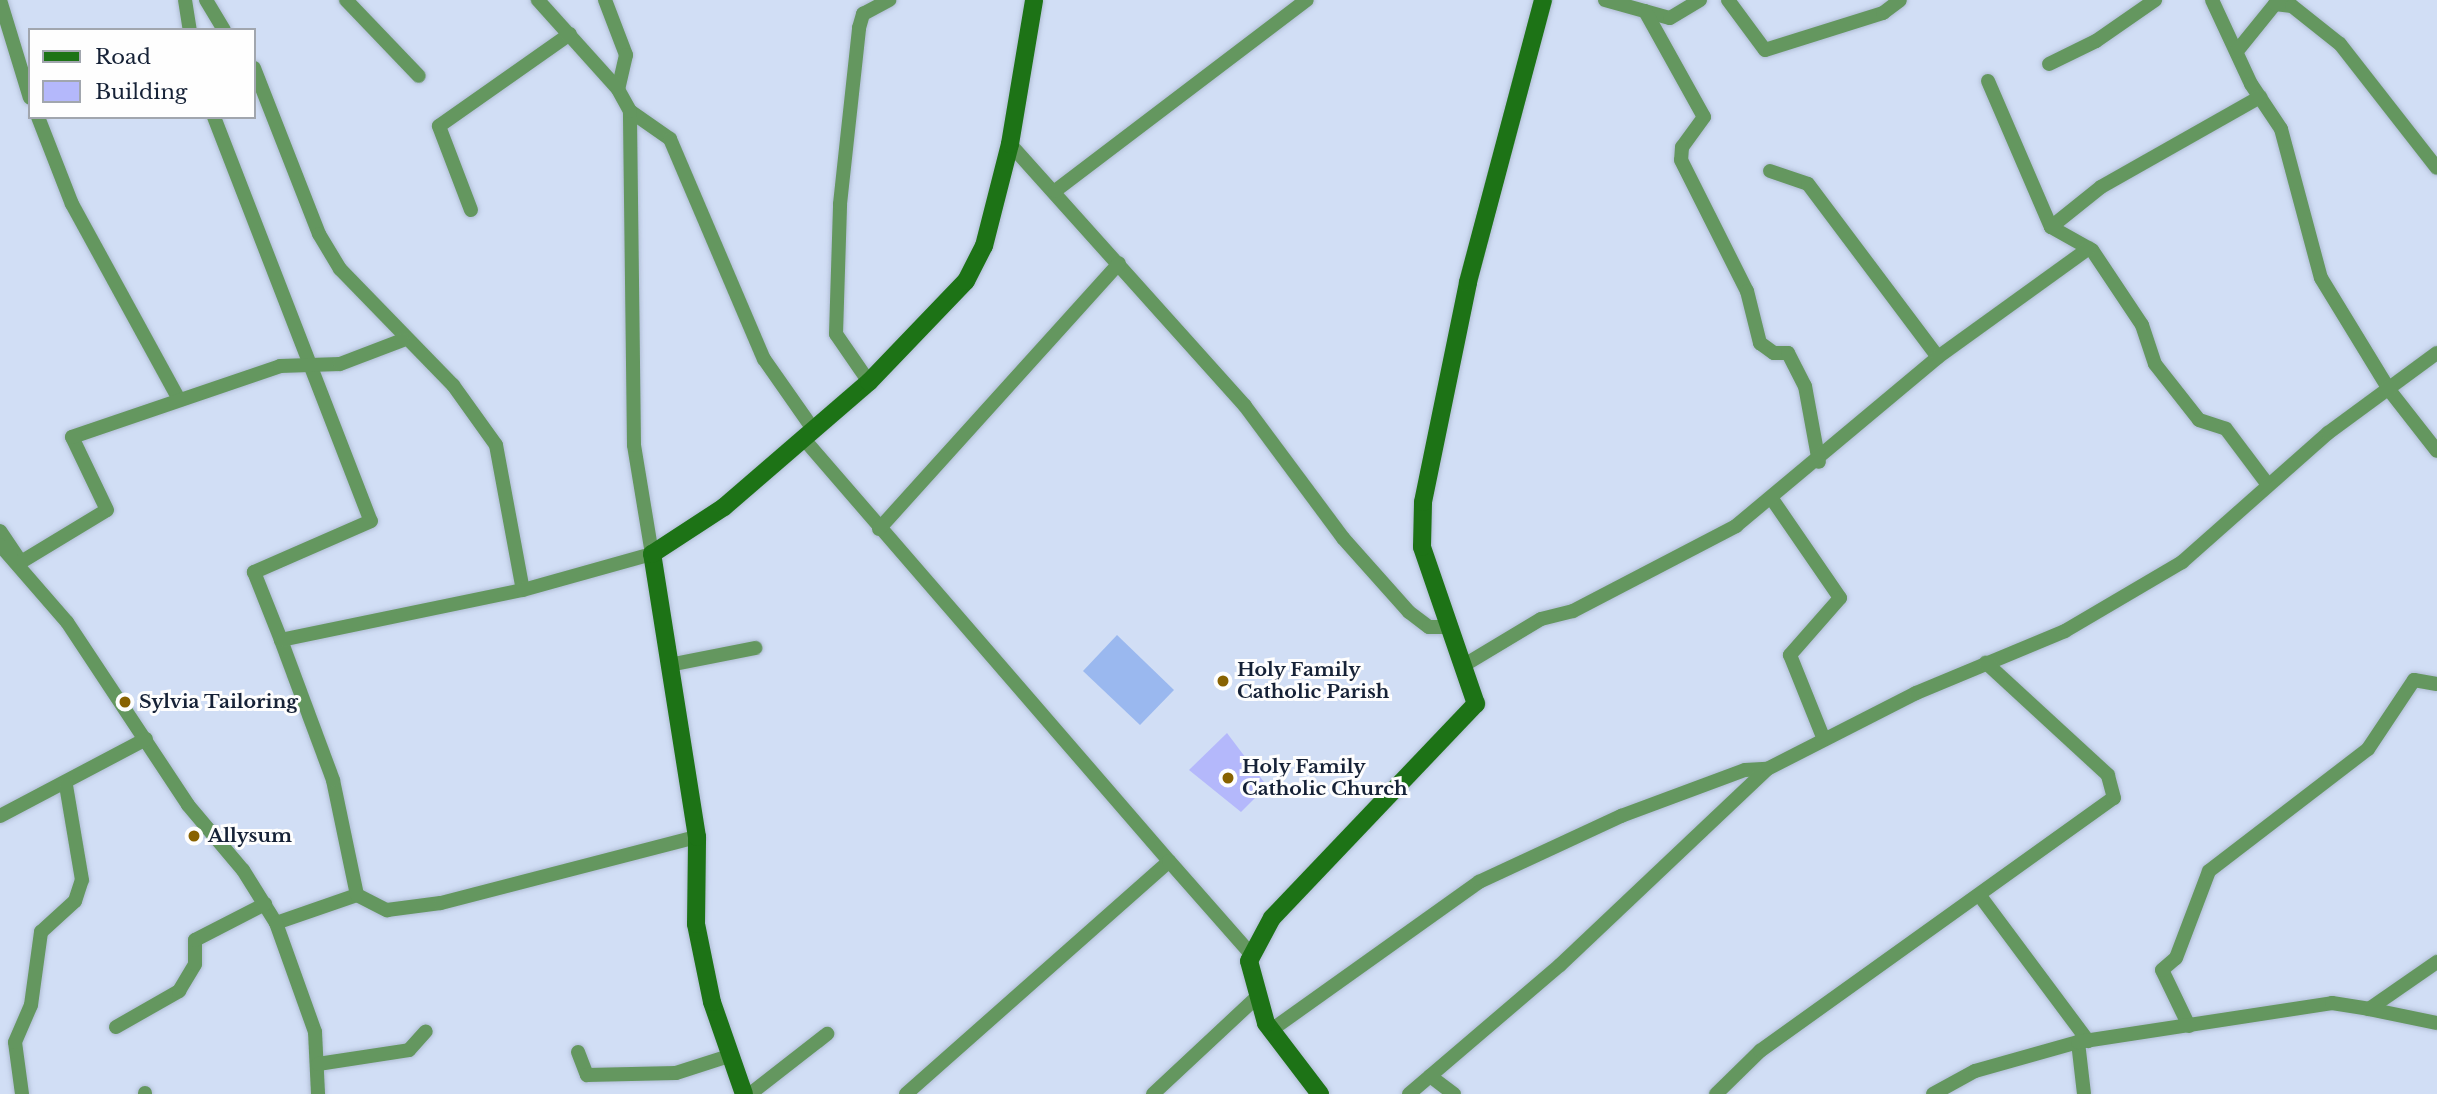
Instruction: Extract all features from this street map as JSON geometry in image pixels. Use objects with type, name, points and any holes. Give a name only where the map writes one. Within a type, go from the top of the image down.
[{"type":"street","points":[[0,0],[28,91]]},
{"type":"street","points":[[185,0],[190,28]]},
{"type":"street","points":[[206,0],[223,28]]},
{"type":"street","points":[[346,0],[418,76]]},
{"type":"street","points":[[538,0],[618,89],[630,111],[670,139],[764,359],[808,434],[879,529],[1251,954]]},
{"type":"street","points":[[605,0],[626,55],[618,89]]},
{"type":"street","points":[[869,382],[836,334],[840,204],[859,28],[863,14],[889,0]]},
{"type":"street","points":[[281,640],[523,590],[652,554],[724,507],[869,382],[978,262],[1010,145],[1034,0]]},
{"type":"street","points":[[1320,1094],[1270,1031],[1255,999],[1251,954],[1272,918],[1469,718],[1477,696],[1466,664],[1448,627],[1422,547],[1423,502],[1468,282],[1543,0]]},
{"type":"street","points":[[1605,0],[1670,18],[1700,0]]},
{"type":"street","points":[[1728,0],[1765,50],[1883,13],[1900,0]]},
{"type":"street","points":[[2049,64],[2126,23],[2155,0]]},
{"type":"street","points":[[2212,0],[2293,160],[2320,278],[2390,391],[2437,451]]},
{"type":"street","points":[[1055,191],[1301,2]]},
{"type":"street","points":[[2237,51],[2275,4],[2292,6],[2340,44],[2437,168]]},
{"type":"street","points":[[1645,11],[1703,117],[1682,147],[1681,160],[1746,291],[1760,343],[1774,354],[1788,353],[1805,386],[1819,462]]},
{"type":"street","points":[[471,209],[439,126],[570,34]]},
{"type":"street","points":[[256,73],[324,242],[403,340],[453,385],[496,445],[523,590]]},
{"type":"street","points":[[1987,81],[2050,227],[2089,248],[2143,325],[2155,364],[2199,420],[2226,429],[2268,485]]},
{"type":"street","points":[[2050,227],[2101,187],[2260,97]]},
{"type":"street","points":[[630,111],[634,445],[674,664],[697,837],[696,924],[729,1056],[744,1094]]},
{"type":"street","points":[[39,119],[72,204],[178,398]]},
{"type":"street","points":[[215,119],[306,365],[372,521],[254,572],[332,780],[357,895]]},
{"type":"street","points":[[1010,145],[1119,263],[1409,612],[1429,627],[1448,627]]},
{"type":"street","points":[[1770,171],[1808,184],[1938,357]]},
{"type":"street","points":[[1466,664],[1541,619],[1573,611],[1722,534],[1819,462],[1938,357],[2089,248]]},
{"type":"street","points":[[879,529],[1119,263]]},
{"type":"street","points":[[21,562],[107,510],[72,437],[178,398],[280,366],[340,364],[403,340]]},
{"type":"street","points":[[1409,1094],[1560,965],[1767,769],[1824,737],[1986,663],[2065,631],[2182,562],[2353,413],[2390,391],[2437,353]]},
{"type":"street","points":[[1772,499],[1840,598],[1790,655],[1824,737]]},
{"type":"street","points":[[0,531],[146,739],[188,806],[265,904],[276,923],[315,1031],[318,1094]]},
{"type":"street","points":[[0,545],[21,562]]},
{"type":"street","points":[[674,664],[755,648]]},
{"type":"street","points":[[1716,1094],[1760,1051],[2109,803],[2117,789],[1986,663]]},
{"type":"street","points":[[2189,1027],[2162,970],[2176,958],[2209,871],[2368,750],[2414,680],[2437,684]]},
{"type":"street","points":[[0,816],[66,785],[146,739]]},
{"type":"street","points":[[1270,1031],[1479,882],[1621,816],[1745,770],[1767,769]]},
{"type":"street","points":[[22,1094],[15,1042],[31,1005],[41,932],[75,901],[82,880],[66,785]]},
{"type":"street","points":[[276,923],[357,895],[387,910],[441,903],[697,837]]},
{"type":"street","points":[[906,1094],[1169,862]]},
{"type":"street","points":[[1980,896],[2083,1042],[2084,1094]]},
{"type":"street","points":[[116,1027],[179,991],[195,964],[195,940],[265,904]]},
{"type":"street","points":[[2368,1009],[2437,962]]},
{"type":"street","points":[[1153,1094],[1255,999]]},
{"type":"street","points":[[1933,1094],[1975,1071],[2083,1042],[2332,1003],[2437,1023]]},
{"type":"street","points":[[318,1064],[409,1050],[426,1031]]},
{"type":"street","points":[[750,1094],[827,1034]]},
{"type":"street","points":[[578,1052],[587,1075],[676,1073],[729,1056]]},
{"type":"street","points":[[1430,1076],[1454,1094]]},
{"type":"shaded area","points":[[1117,635],[1174,690],[1140,725],[1083,671]]},
{"type":"building","name":"Holy Family Catholic Church","points":[[1227,733],[1267,786],[1241,812],[1189,770]]},
{"type":"place","name":"Holy Family Catholic Parish","points":[[1223,681]]},
{"type":"place","name":"Sylvia Tailoring","points":[[125,702]]},
{"type":"place","name":"Holy Family Catholic Church","points":[[1228,778]]},
{"type":"place","name":"Allysum","points":[[194,836]]}]
